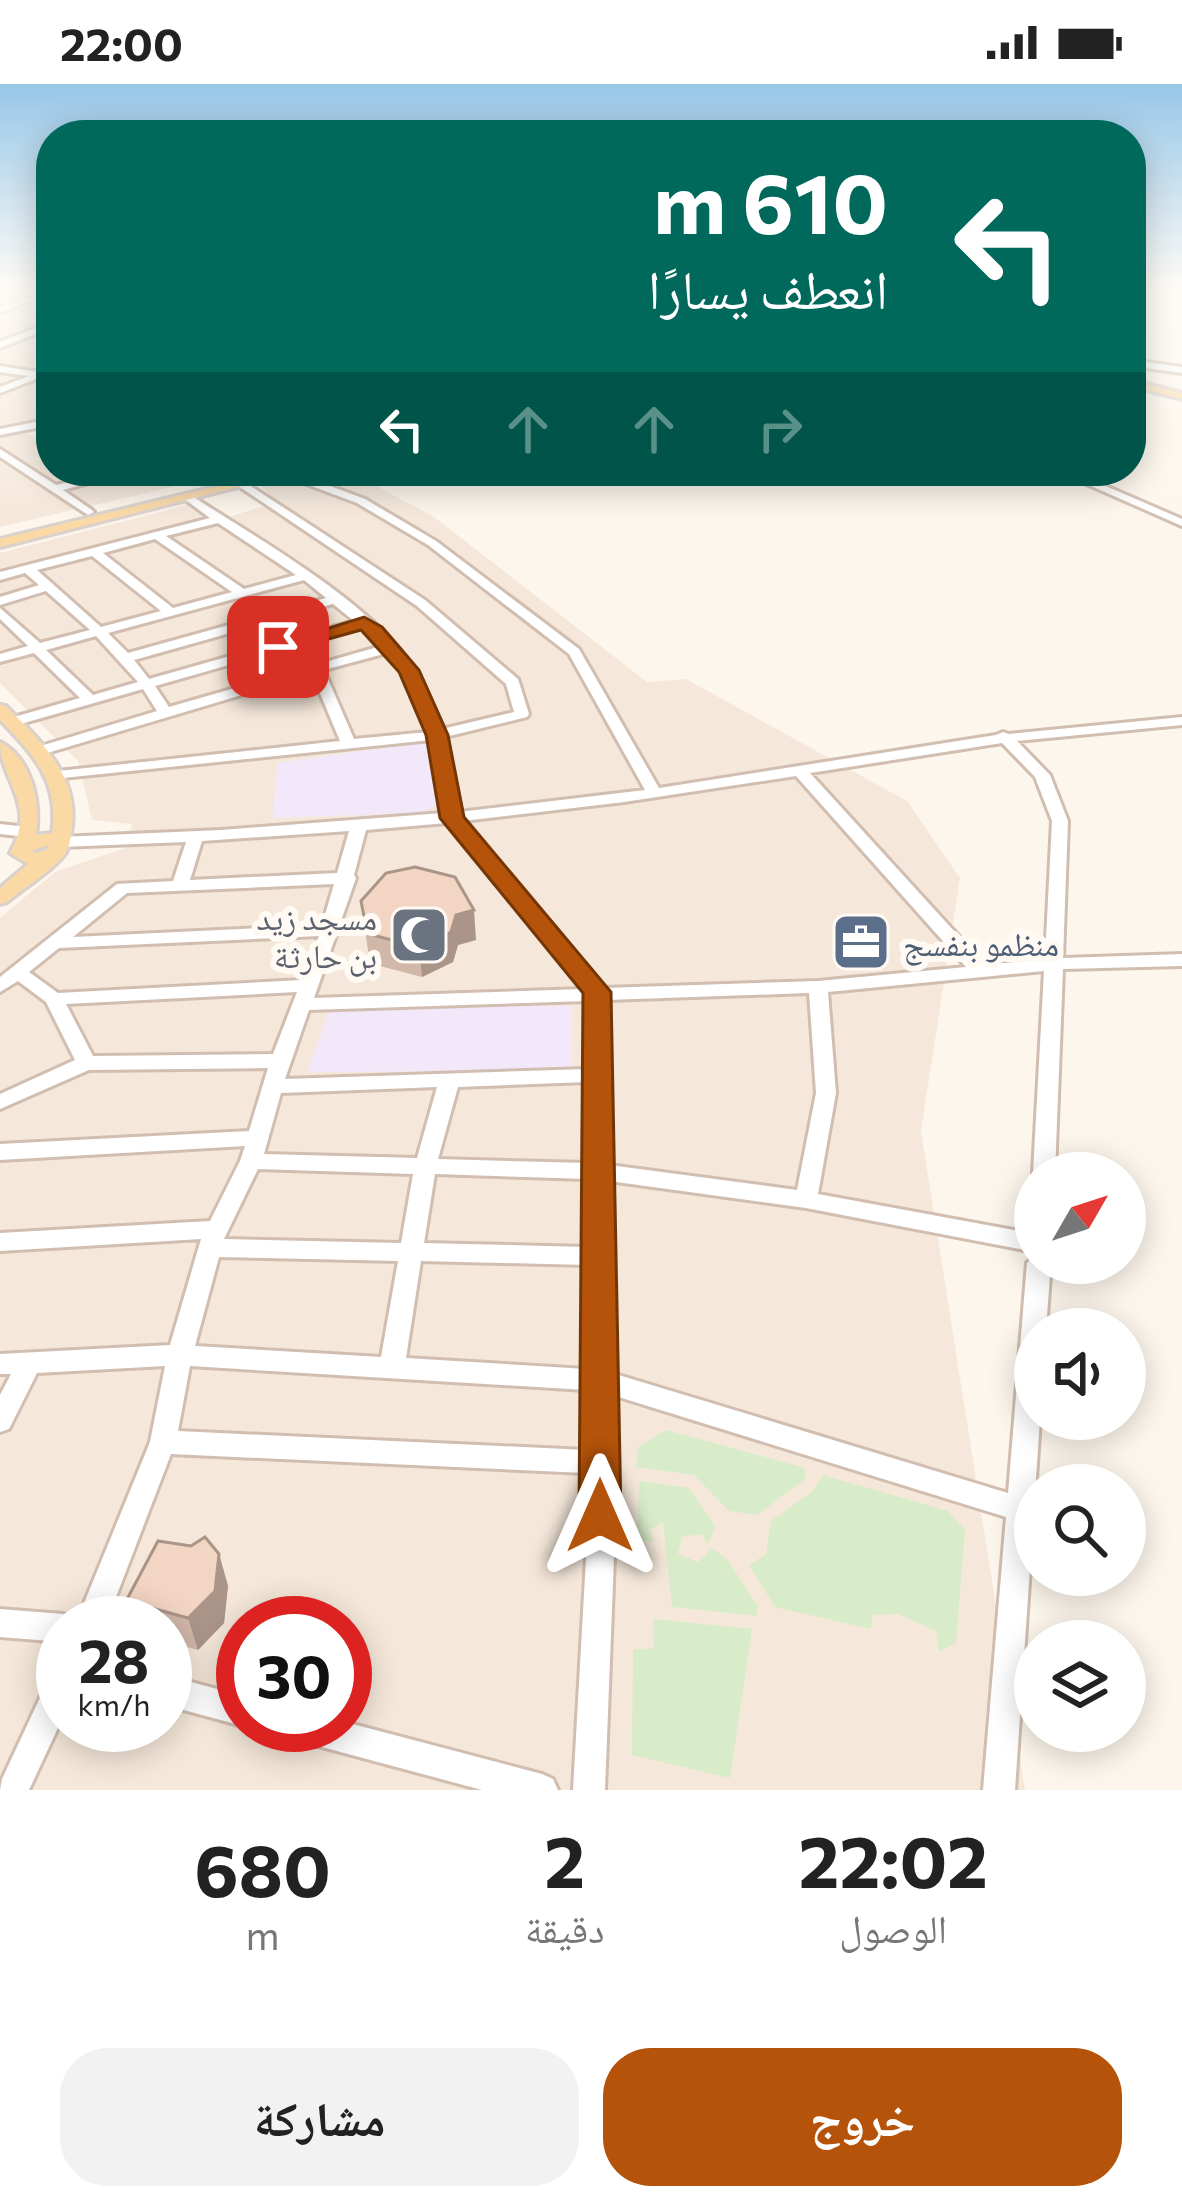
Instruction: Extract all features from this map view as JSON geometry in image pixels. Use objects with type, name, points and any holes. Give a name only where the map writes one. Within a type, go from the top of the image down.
[{"type":"main road","points":[[1146,384],[1182,393]]},
{"type":"main road","points":[[0,534],[193,486]]},
{"type":"main road","points":[[0,543],[234,486]]},
{"type":"main road","points":[[0,898],[54,849],[67,809],[58,776],[6,716]]},
{"type":"main road","points":[[0,747],[15,763],[30,801],[25,844],[0,883]]},
{"type":"main road","points":[[25,844],[54,849]]},
{"type":"street","points":[[0,370],[36,375]]},
{"type":"street","points":[[0,390],[36,379]]},
{"type":"street","points":[[0,420],[22,427]]},
{"type":"street","points":[[0,432],[36,425]]},
{"type":"street","points":[[0,452],[36,476]]},
{"type":"street","points":[[29,471],[36,469]]},
{"type":"street","points":[[50,486],[88,512]]},
{"type":"street","points":[[54,489],[66,486]]},
{"type":"street","points":[[58,776],[437,735],[522,714],[513,682],[421,603],[245,486]]},
{"type":"street","points":[[323,486],[361,501],[432,543],[574,652],[655,792]]},
{"type":"street","points":[[1097,486],[1182,523]]},
{"type":"street","points":[[188,498],[364,622],[408,670],[437,735],[452,818],[597,992],[600,1462],[590,1790]]},
{"type":"street","points":[[0,576],[219,519]]},
{"type":"street","points":[[157,536],[242,593]]},
{"type":"street","points":[[94,551],[170,613]]},
{"type":"street","points":[[28,568],[149,683],[165,712]]},
{"type":"street","points":[[0,658],[306,577]]},
{"type":"street","points":[[0,601],[49,586]]},
{"type":"street","points":[[124,658],[334,599]]},
{"type":"street","points":[[0,612],[90,700]]},
{"type":"street","points":[[6,716],[90,700],[364,622]]},
{"type":"street","points":[[39,751],[387,649]]},
{"type":"street","points":[[316,668],[349,744]]},
{"type":"street","points":[[54,849],[102,840],[452,818],[655,792],[1003,736],[1182,721]]},
{"type":"street","points":[[1003,736],[1042,775],[1058,808],[1045,1152]]},
{"type":"street","points":[[799,770],[980,971]]},
{"type":"street","points":[[102,1596],[163,1442],[180,1355],[214,1239],[253,1149],[280,1061],[330,931],[359,825]]},
{"type":"street","points":[[0,830],[25,844]]},
{"type":"street","points":[[180,885],[196,835]]},
{"type":"street","points":[[0,986],[123,888],[346,878]]},
{"type":"street","points":[[54,943],[330,931]]},
{"type":"street","points":[[54,999],[818,987],[1053,964],[1182,960]]},
{"type":"street","points":[[17,972],[54,999],[86,1064]]},
{"type":"street","points":[[806,1200],[826,1094],[818,987]]},
{"type":"street","points":[[0,1102],[86,1064],[280,1061]]},
{"type":"street","points":[[272,1086],[598,1075]]},
{"type":"street","points":[[392,1365],[425,1166],[450,1079]]},
{"type":"street","points":[[0,1152],[253,1149],[425,1166],[597,1171],[806,1200],[1014,1239]]},
{"type":"street","points":[[0,1242],[214,1239],[410,1254],[598,1256]]},
{"type":"street","points":[[1021,1464],[1037,1284]]},
{"type":"street","points":[[0,1364],[180,1355],[598,1380],[1014,1507]]},
{"type":"street","points":[[0,1421],[28,1363]]},
{"type":"street","points":[[163,1442],[600,1462]]},
{"type":"street","points":[[999,1790],[1014,1555]]},
{"type":"street","points":[[0,1623],[36,1626]]},
{"type":"street","points":[[13,1790],[36,1741]]},
{"type":"street","points":[[372,1745],[542,1790]]},
{"type":"shaded area","points":[[3,367],[36,367],[30,372]]},
{"type":"shaded area","points":[[0,370],[36,376],[36,426],[20,430],[36,439],[36,486],[176,486],[0,527]]},
{"type":"shaded area","points":[[261,486],[376,486],[434,517],[647,682],[686,679],[907,801],[960,878],[921,1131],[1014,1720],[1014,1752],[1019,1752],[1025,1790],[0,1790],[0,918],[55,872],[125,848],[132,824],[92,820],[78,761],[0,683],[0,553],[202,501],[229,517],[277,502]]},
{"type":"shaded area","points":[[427,741],[436,805],[420,813],[273,818],[277,763]]},
{"type":"shaded area","points":[[331,1006],[572,1006],[572,1071],[307,1072]]},
{"type":"green space","points":[[666,1430],[805,1468],[805,1479],[757,1515],[729,1511],[694,1475],[636,1467],[638,1447]]},
{"type":"green space","points":[[823,1475],[948,1511],[965,1530],[956,1643],[939,1652],[936,1631],[898,1614],[872,1615],[871,1629],[775,1607],[749,1565],[766,1554],[771,1521],[813,1491]]},
{"type":"green space","points":[[639,1481],[689,1488],[715,1526],[708,1544],[701,1534],[682,1537],[678,1554],[698,1562],[712,1548],[728,1560],[758,1607],[756,1616],[672,1607],[663,1522],[650,1530],[654,1542],[637,1540]]},
{"type":"green space","points":[[653,1619],[752,1629],[730,1778],[632,1755],[633,1650],[654,1648]]},
{"type":"building","points":[[415,867],[455,877],[474,910],[456,915],[451,932],[419,947],[376,936],[365,921],[361,901],[386,873]]},
{"type":"building","points":[[205,1537],[219,1554],[215,1591],[192,1614],[192,1596],[129,1596],[158,1541],[191,1546]]},
{"type":"place","name":"مسجد زيد بن حارثة","points":[[419,935]]},
{"type":"place","name":"منظمو بنفسج","points":[[861,942]]},
{"type":"route","points":[[278,647],[364,622],[375,631],[408,670],[437,735],[452,818],[597,992],[600,1516]]}]
